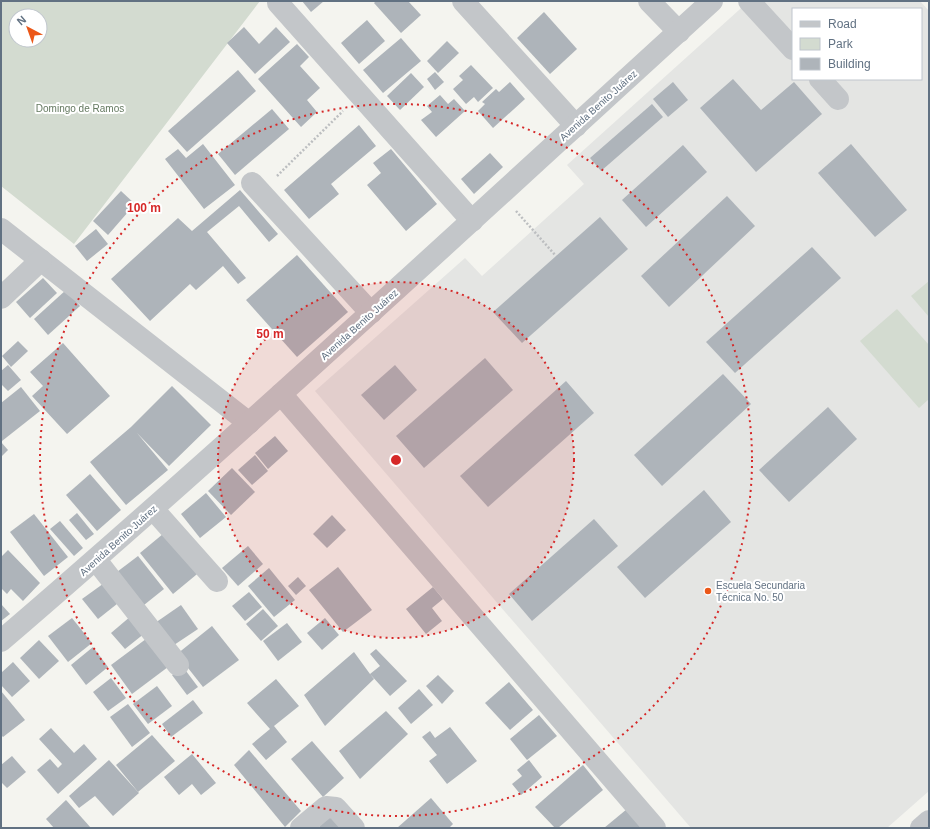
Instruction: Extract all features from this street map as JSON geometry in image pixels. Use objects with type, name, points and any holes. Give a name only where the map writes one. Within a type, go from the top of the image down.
[{"type":"street","points":[[464,1],[576,126]]},
{"type":"street","points":[[649,1],[679,32]]},
{"type":"street","name":"Avenida Benito Juárez","points":[[1,641],[96,560],[249,423],[712,1]]},
{"type":"street","points":[[749,1],[792,48]]},
{"type":"street","points":[[278,3],[472,221]]},
{"type":"street","points":[[821,80],[838,98]]},
{"type":"street","points":[[257,187],[371,313]]},
{"type":"street","points":[[1,229],[249,423]]},
{"type":"street","points":[[1,298],[41,260]]},
{"type":"street","points":[[281,394],[655,828]]},
{"type":"street","points":[[153,508],[217,582]]},
{"type":"street","points":[[96,560],[178,665]]},
{"type":"street","points":[[301,828],[326,807],[336,808],[354,828]]},
{"type":"street","points":[[921,828],[929,821]]},
{"type":"path","points":[[257,187],[359,95]]},
{"type":"path","points":[[501,194],[556,256]]},
{"type":"shaded area","name":"Escuela Secundaria Técnica No. 50","points":[[749,1],[920,1],[929,11],[929,791],[887,828],[691,828],[315,391],[465,258],[482,276],[584,184],[567,165]]},
{"type":"green space","name":"Domingo de Ramos","points":[[1,1],[260,1],[74,244],[1,186]]},
{"type":"green space","points":[[929,281],[929,317],[911,296]]},
{"type":"green space","points":[[897,309],[929,345],[929,399],[919,408],[860,341]]},
{"type":"building","points":[[302,1],[324,1],[311,12]]},
{"type":"building","points":[[376,1],[408,1],[421,15],[401,33],[374,3]]},
{"type":"building","points":[[544,12],[577,49],[550,74],[517,38]]},
{"type":"building","points":[[367,20],[385,41],[359,64],[341,43]]},
{"type":"building","points":[[244,27],[259,44],[276,27],[290,42],[255,74],[227,43]]},
{"type":"building","points":[[401,38],[421,61],[383,93],[363,70]]},
{"type":"building","points":[[447,41],[459,53],[438,73],[427,61]]},
{"type":"building","points":[[297,44],[309,57],[300,66],[320,88],[307,100],[317,112],[301,127],[258,79]]},
{"type":"building","points":[[471,65],[493,88],[478,102],[474,97],[466,104],[453,89],[463,80],[459,76]]},
{"type":"building","points":[[238,70],[256,91],[187,152],[168,131]]},
{"type":"building","points":[[435,72],[444,82],[435,90],[427,79]]},
{"type":"building","points":[[411,73],[424,87],[400,110],[387,96]]},
{"type":"building","points":[[733,79],[761,110],[794,82],[822,114],[756,172],[700,108]]},
{"type":"building","points":[[510,82],[525,99],[493,128],[478,111],[485,104],[482,102],[496,89],[499,92]]},
{"type":"building","points":[[673,82],[688,100],[668,117],[653,99]]},
{"type":"building","points":[[440,95],[448,104],[454,99],[465,111],[436,137],[421,120],[432,112],[427,106]]},
{"type":"building","points":[[652,104],[663,117],[601,171],[590,158]]},
{"type":"building","points":[[272,109],[289,129],[235,175],[218,154]]},
{"type":"building","points":[[359,125],[376,146],[331,184],[339,194],[309,219],[284,190]]},
{"type":"building","points":[[203,144],[235,185],[204,209],[165,159],[178,149],[186,158]]},
{"type":"building","points":[[851,144],[907,210],[875,237],[818,173]]},
{"type":"building","points":[[683,145],[707,172],[646,227],[622,200]]},
{"type":"building","points":[[391,149],[437,204],[406,231],[367,185],[381,173],[373,163]]},
{"type":"building","points":[[490,153],[503,167],[474,194],[461,179]]},
{"type":"building","points":[[240,190],[278,234],[269,242],[239,206],[207,232],[246,278],[238,284],[223,266],[196,290],[190,284],[150,321],[111,279],[178,218],[192,231]]},
{"type":"building","points":[[121,191],[135,204],[108,235],[93,221]]},
{"type":"building","points":[[727,196],[755,226],[669,307],[641,276]]},
{"type":"building","points":[[600,217],[628,249],[522,343],[493,312]]},
{"type":"building","points":[[96,229],[108,244],[87,261],[75,246]]},
{"type":"building","points":[[812,247],[841,278],[735,373],[706,342]]},
{"type":"building","points":[[297,255],[348,312],[297,357],[246,300]]},
{"type":"building","points":[[43,278],[57,293],[30,318],[16,302]]},
{"type":"building","points":[[66,290],[80,306],[48,335],[34,319]]},
{"type":"building","points":[[18,341],[28,351],[11,367],[2,356]]},
{"type":"building","points":[[63,343],[110,396],[67,434],[32,396],[43,386],[30,372]]},
{"type":"building","points":[[485,358],[513,390],[424,468],[396,436]]},
{"type":"building","points":[[8,365],[21,380],[8,391],[1,384],[1,371]]},
{"type":"building","points":[[395,365],[417,390],[384,420],[361,395]]},
{"type":"building","points":[[723,374],[751,404],[662,486],[634,455]]},
{"type":"building","points":[[566,381],[594,413],[488,507],[460,476]]},
{"type":"building","points":[[172,386],[211,425],[169,466],[137,433],[168,470],[126,505],[90,462],[131,427]]},
{"type":"building","points":[[21,387],[40,411],[2,441],[1,403]]},
{"type":"building","points":[[828,407],[857,439],[789,502],[759,470]]},
{"type":"building","points":[[275,436],[288,451],[268,469],[255,453]]},
{"type":"building","points":[[1,442],[8,450],[1,457]]},
{"type":"building","points":[[255,455],[268,471],[252,485],[238,470]]},
{"type":"building","points":[[232,468],[255,492],[231,515],[208,491]]},
{"type":"building","points":[[90,474],[121,510],[97,531],[66,495]]},
{"type":"building","points":[[704,490],[731,522],[645,598],[617,567]]},
{"type":"building","points":[[206,493],[226,517],[200,538],[181,514]]},
{"type":"building","points":[[77,513],[94,534],[86,540],[69,520]]},
{"type":"building","points":[[34,514],[68,557],[44,576],[10,532]]},
{"type":"building","points":[[332,515],[346,530],[327,548],[313,534]]},
{"type":"building","points":[[594,519],[618,546],[532,621],[509,594]]},
{"type":"building","points":[[60,521],[83,548],[74,556],[50,529]]},
{"type":"building","points":[[169,529],[202,570],[173,594],[140,553]]},
{"type":"building","points":[[248,546],[263,564],[238,586],[222,568]]},
{"type":"building","points":[[8,550],[40,583],[23,601],[11,589],[7,594],[1,588],[1,557]]},
{"type":"building","points":[[138,556],[164,589],[139,609],[113,575]]},
{"type":"building","points":[[338,567],[372,610],[343,632],[309,590]]},
{"type":"building","points":[[269,568],[295,600],[274,617],[248,586]]},
{"type":"building","points":[[298,577],[306,586],[296,595],[288,586]]},
{"type":"building","points":[[107,581],[122,600],[98,619],[82,599]]},
{"type":"building","points":[[433,587],[443,599],[432,608],[442,621],[426,634],[406,609]]},
{"type":"building","points":[[249,592],[262,607],[245,621],[232,606]]},
{"type":"building","points":[[1,604],[10,614],[1,621]]},
{"type":"building","points":[[181,605],[198,629],[171,647],[155,623]]},
{"type":"building","points":[[263,609],[278,626],[261,641],[246,624]]},
{"type":"building","points":[[131,616],[145,633],[125,649],[111,633]]},
{"type":"building","points":[[72,618],[92,643],[68,662],[48,636]]},
{"type":"building","points":[[325,618],[339,635],[322,650],[307,633]]},
{"type":"building","points":[[287,623],[302,642],[278,661],[263,641]]},
{"type":"building","points":[[212,626],[239,660],[203,687],[177,654]]},
{"type":"building","points":[[150,636],[172,664],[132,694],[111,665]]},
{"type":"building","points":[[39,640],[59,661],[39,679],[20,658]]},
{"type":"building","points":[[93,647],[108,667],[86,685],[71,665]]},
{"type":"building","points":[[376,649],[407,681],[390,696],[370,674],[380,666],[370,654]]},
{"type":"building","points":[[354,652],[374,679],[325,726],[304,695]]},
{"type":"building","points":[[13,662],[30,681],[12,697],[1,685],[1,673]]},
{"type":"building","points":[[183,667],[198,687],[187,695],[172,675]]},
{"type":"building","points":[[438,675],[454,691],[442,704],[426,686]]},
{"type":"building","points":[[111,678],[126,698],[108,711],[93,692]]},
{"type":"building","points":[[276,679],[299,706],[274,726],[287,742],[266,760],[252,744],[270,729],[247,703]]},
{"type":"building","points":[[509,682],[533,710],[510,730],[485,703]]},
{"type":"building","points":[[157,686],[172,706],[148,724],[133,704]]},
{"type":"building","points":[[419,689],[433,705],[411,724],[398,708]]},
{"type":"building","points":[[1,691],[25,720],[3,737],[1,735]]},
{"type":"building","points":[[193,700],[203,713],[171,737],[162,724]]},
{"type":"building","points":[[128,704],[150,733],[132,747],[110,717]]},
{"type":"building","points":[[386,711],[408,734],[360,779],[339,751]]},
{"type":"building","points":[[539,715],[557,736],[527,760],[510,739]]},
{"type":"building","points":[[450,727],[477,761],[447,784],[429,761],[437,755],[422,737],[430,731],[435,738]]},
{"type":"building","points":[[51,728],[74,753],[84,744],[97,759],[58,794],[37,770],[50,759],[58,768],[62,764],[39,739]]},
{"type":"building","points":[[152,735],[175,761],[138,792],[116,765]]},
{"type":"building","points":[[312,741],[344,778],[323,797],[291,759]]},
{"type":"building","points":[[249,750],[301,811],[285,827],[234,765]]},
{"type":"building","points":[[192,754],[216,783],[201,795],[192,784],[179,795],[164,777]]},
{"type":"building","points":[[12,756],[26,772],[7,788],[1,782],[1,765]]},
{"type":"building","points":[[109,760],[139,793],[113,816],[95,796],[79,808],[69,796]]},
{"type":"building","points":[[529,760],[542,777],[521,795],[512,784],[522,776],[517,770]]},
{"type":"building","points":[[583,765],[603,790],[558,828],[555,828],[535,807]]},
{"type":"building","points":[[431,798],[453,824],[449,828],[397,828]]},
{"type":"building","points":[[66,800],[91,828],[54,828],[46,819]]},
{"type":"building","points":[[627,809],[643,828],[604,828]]},
{"type":"building","points":[[336,811],[349,828],[321,828],[319,826]]},
{"type":"place","name":"Escuela Secundaria Técnica No. 50","points":[[708,591]]}]
